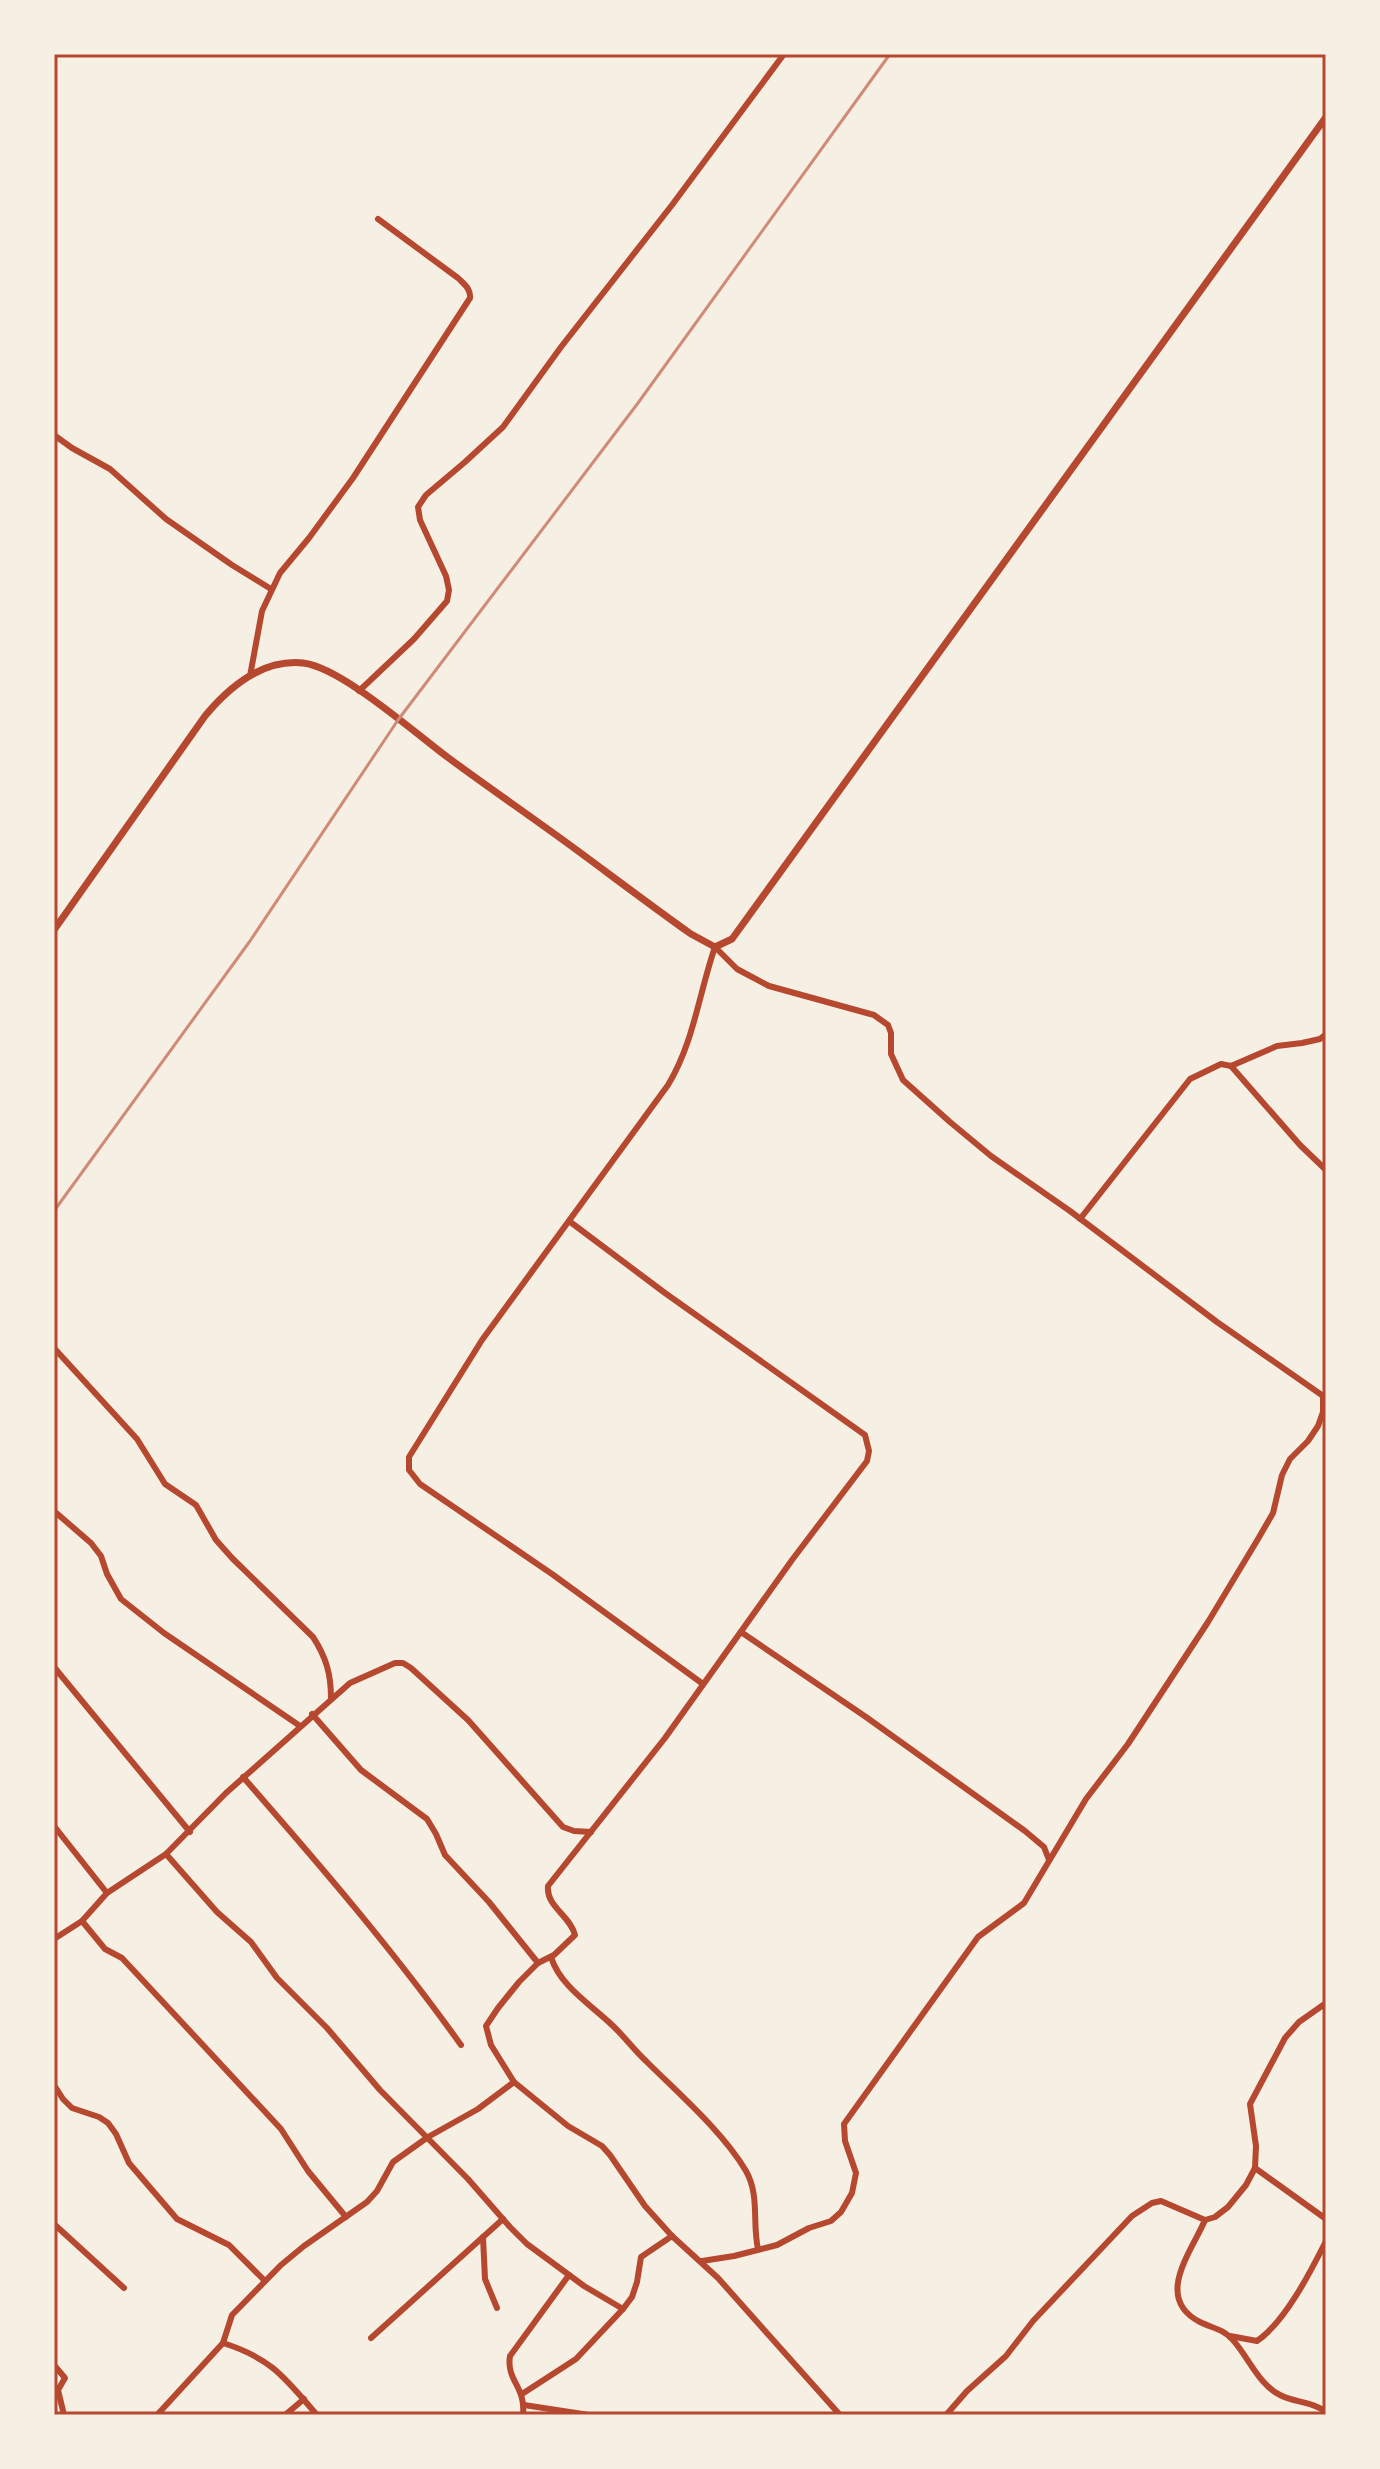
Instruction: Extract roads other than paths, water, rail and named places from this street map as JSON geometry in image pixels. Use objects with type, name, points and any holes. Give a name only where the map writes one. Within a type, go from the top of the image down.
[{"type":"street","points":[[359,691],[414,639],[447,601],[449,590],[446,576],[420,520],[418,507],[426,495],[503,427],[784,54]]},
{"type":"street","points":[[703,1684],[552,1574],[420,1484],[409,1470],[409,1457],[474,1353],[680,1065],[715,947],[732,939],[744,924],[927,666],[1326,117]]},
{"type":"street","points":[[250,676],[262,611],[280,573],[353,478],[470,298],[471,293],[458,278],[378,219]]},
{"type":"street","points":[[54,435],[110,469],[166,519],[271,589]]},
{"type":"street","points":[[54,930],[223,695],[250,676],[278,664],[302,663],[325,669],[677,924],[715,947],[737,969],[769,986],[884,1020],[891,1033],[891,1054],[903,1080],[991,1156],[1325,1397],[1318,1426],[1290,1459],[1282,1475],[1273,1513],[1258,1539],[1128,1744],[1086,1799],[1024,1903],[978,1937],[844,2124],[845,2141],[856,2173],[852,2193],[841,2212],[831,2221],[809,2228],[777,2245],[702,2261]]},
{"type":"street","points":[[1080,1219],[1190,1079],[1221,1064],[1231,1066],[1277,1046],[1320,1039],[1326,1034]]},
{"type":"street","points":[[1231,1066],[1326,1170]]},
{"type":"street","points":[[569,1221],[865,1435],[869,1451],[867,1461],[665,1738],[548,1886],[549,1900],[567,1919],[575,1935],[519,1982],[486,2026],[491,2045],[514,2082],[568,2126],[602,2146],[645,2206],[672,2236],[702,2261],[840,2415]]},
{"type":"street","points":[[54,1348],[137,1439],[165,1484],[196,1505],[216,1540],[313,1637],[327,1663],[331,1698]]},
{"type":"street","points":[[54,1511],[91,1543],[101,1556],[121,1599],[164,1633],[300,1726]]},
{"type":"street","points":[[741,1632],[1025,1831],[1044,1847],[1049,1860]]},
{"type":"street","points":[[54,1939],[82,1921],[107,1893],[166,1854],[243,1777],[331,1698],[350,1683],[395,1663],[403,1663],[468,1720],[563,1827],[592,1832]]},
{"type":"street","points":[[54,1667],[190,1832]]},
{"type":"street","points":[[312,1714],[361,1770],[427,1819],[445,1855],[489,1902],[538,1963]]},
{"type":"street","points":[[243,1777],[343,1891],[415,1980],[461,2045]]},
{"type":"street","points":[[54,1826],[107,1893]]},
{"type":"street","points":[[166,1854],[217,1912],[251,1942],[277,1978],[327,2028],[380,2090],[527,2244],[623,2309]]},
{"type":"street","points":[[82,1921],[105,1949],[122,1958],[281,2129],[308,2171],[346,2217]]},
{"type":"street","points":[[551,1957],[557,1974],[615,2027],[694,2108],[746,2171],[754,2191],[758,2249]]},
{"type":"street","points":[[946,2415],[1006,2356],[1017,2339],[1060,2292],[1141,2209],[1161,2201],[1205,2220],[1228,2207],[1255,2168],[1256,2146],[1250,2104],[1285,2038],[1299,2022],[1326,2003]]},
{"type":"street","points":[[157,2415],[223,2343],[232,2315],[265,2281],[304,2246],[377,2191],[393,2162],[428,2137],[478,2109],[514,2082]]},
{"type":"street","points":[[54,2085],[72,2108],[108,2123],[129,2163],[177,2219],[229,2245],[265,2281]]},
{"type":"street","points":[[1255,2168],[1326,2219]]},
{"type":"street","points":[[371,2338],[503,2219]]},
{"type":"street","points":[[1205,2220],[1178,2274],[1179,2300],[1199,2322],[1230,2336],[1257,2341],[1265,2335],[1304,2281],[1326,2241]]},
{"type":"street","points":[[54,2224],[124,2288]]},
{"type":"street","points":[[522,2394],[576,2359],[632,2297],[641,2257],[672,2236]]},
{"type":"street","points":[[483,2237],[485,2279],[488,2293],[497,2308]]},
{"type":"street","points":[[523,2415],[522,2394],[509,2372],[510,2356],[569,2275]]},
{"type":"street","points":[[1230,2336],[1269,2387],[1280,2396],[1319,2407],[1326,2412]]},
{"type":"street","points":[[223,2343],[250,2351],[269,2363],[317,2415]]},
{"type":"street","points":[[54,2365],[65,2378],[58,2390],[64,2415]]},
{"type":"street","points":[[285,2415],[304,2399]]},
{"type":"street","points":[[524,2405],[589,2415]]},
{"type":"railway","points":[[54,1211],[250,941],[398,720],[638,403],[890,54]]}]
